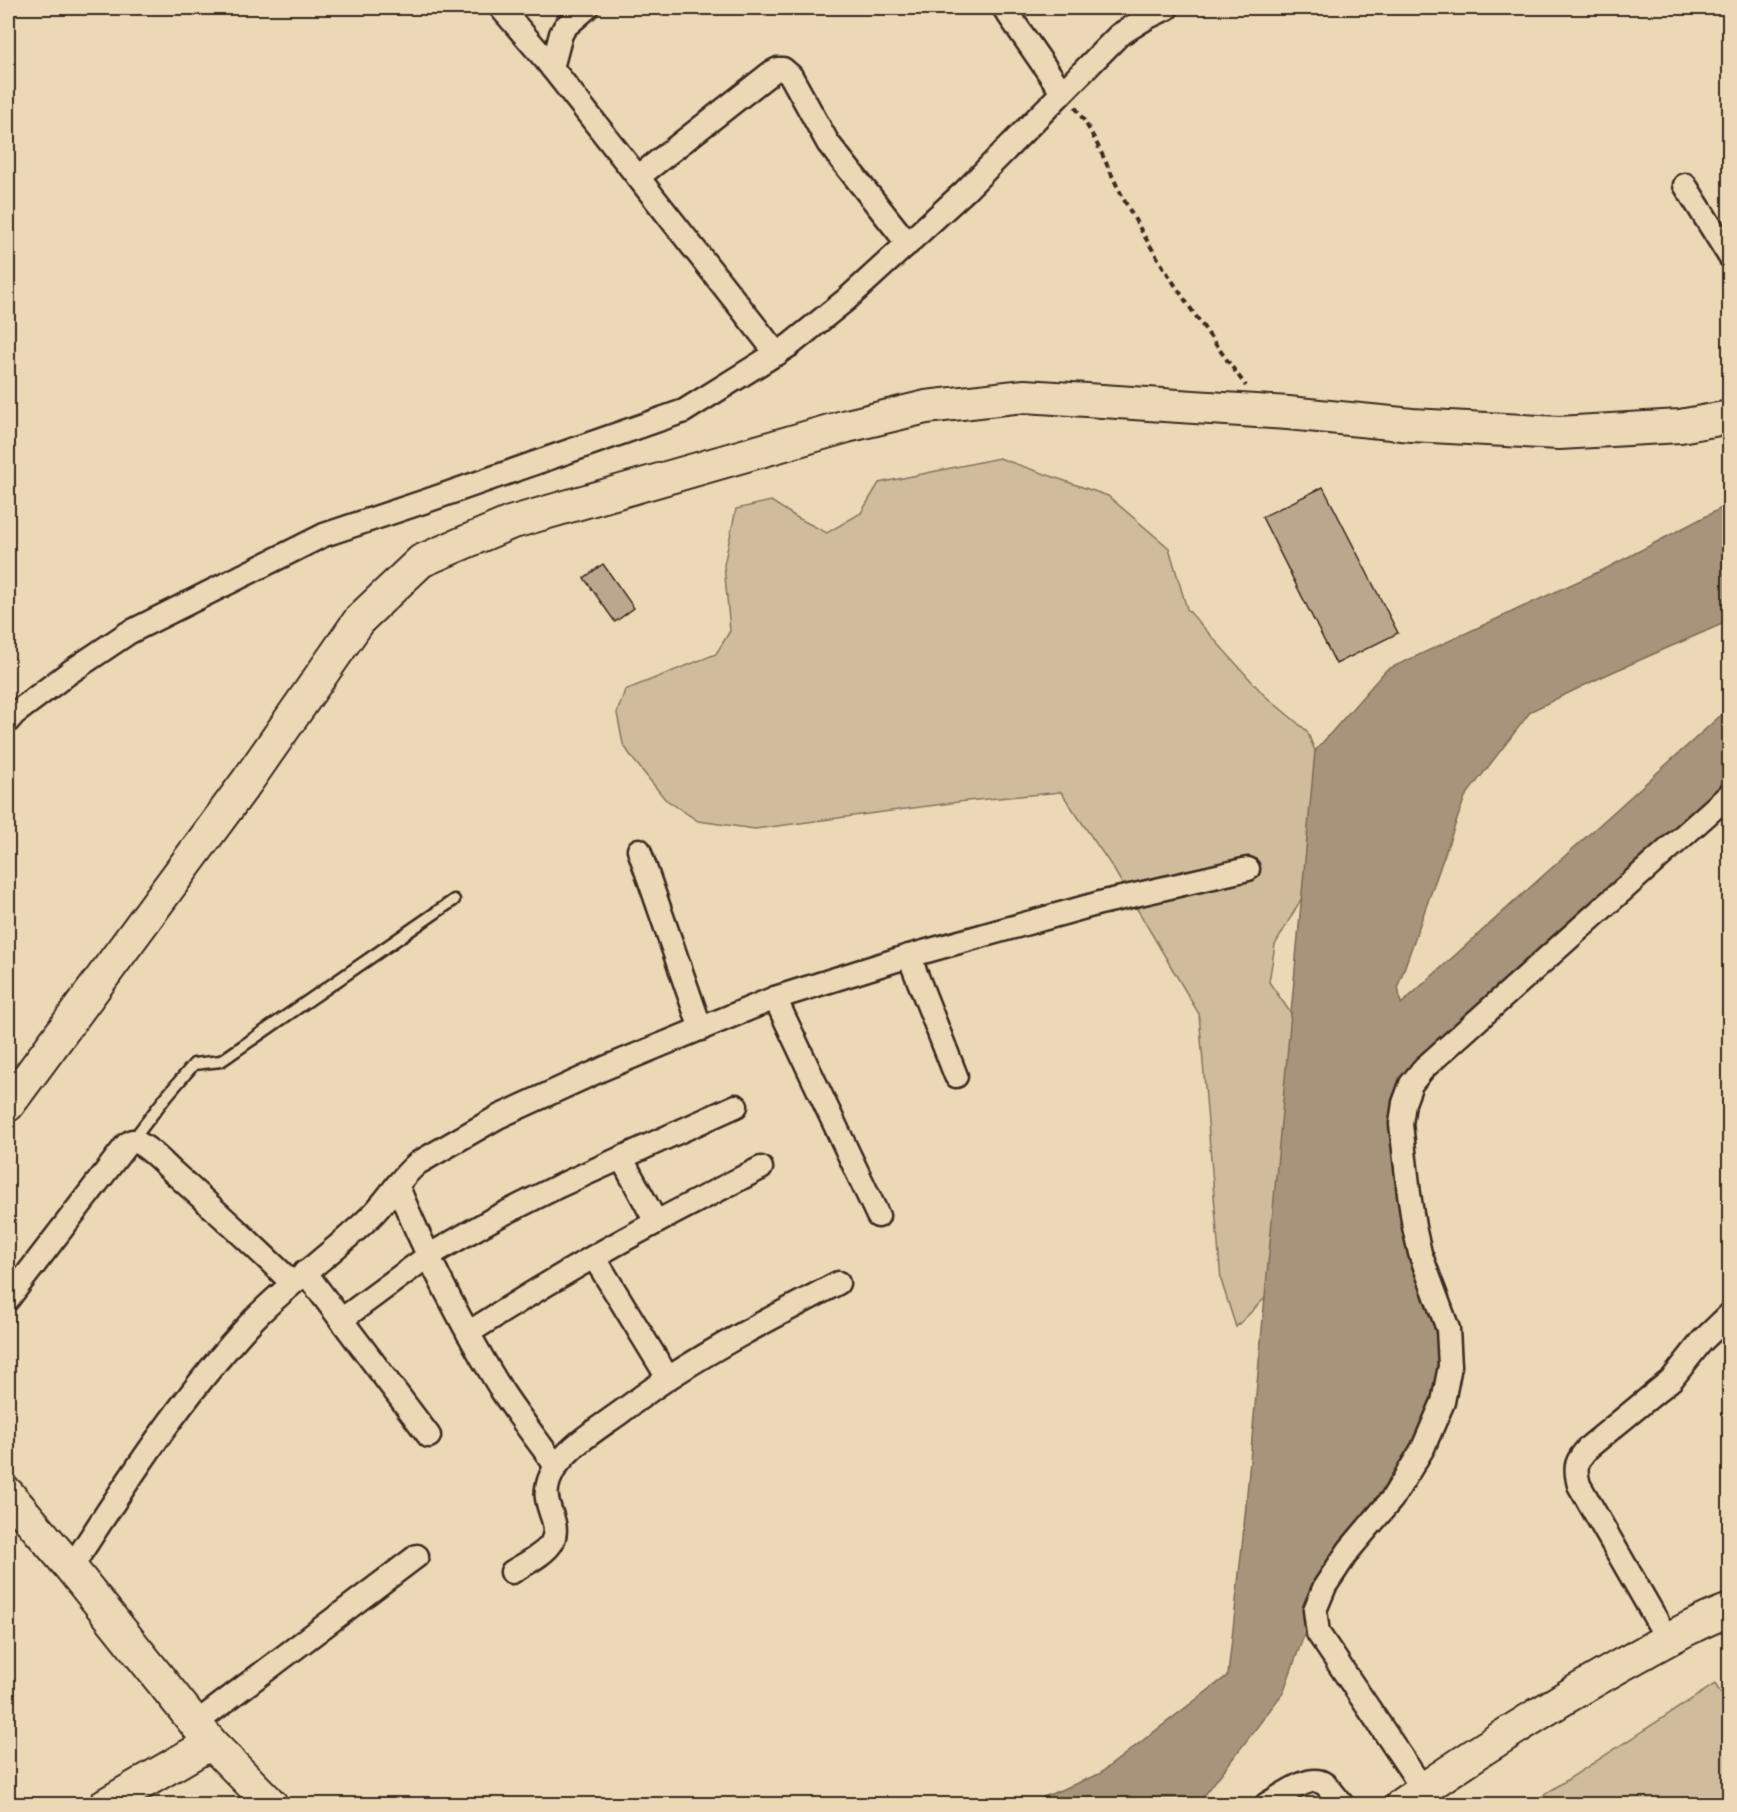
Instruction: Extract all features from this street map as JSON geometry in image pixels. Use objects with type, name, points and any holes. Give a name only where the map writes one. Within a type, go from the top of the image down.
[{"type":"street","points":[[501,8],[552,68],[777,354]]},
{"type":"street","points":[[552,68],[561,33],[587,8]]},
{"type":"street","points":[[1004,8],[1062,92]]},
{"type":"street","points":[[8,721],[70,672],[128,633],[324,535],[684,411],[777,354],[847,299],[965,191],[1119,35],[1167,8]]},
{"type":"street","points":[[638,177],[772,72],[783,69],[791,76],[828,143],[908,244]]},
{"type":"street","points":[[1685,185],[1730,257]]},
{"type":"street","points":[[8,1106],[248,780],[361,618],[421,561],[510,523],[798,439],[926,407],[1025,396],[1264,411],[1413,426],[1559,433],[1680,426],[1730,417]]},
{"type":"street","points":[[1730,794],[1424,1068],[1411,1084],[1404,1103],[1401,1124],[1414,1227],[1420,1253],[1448,1329],[1450,1366],[1443,1402],[1423,1448],[1392,1498],[1349,1550],[1324,1586],[1316,1610],[1318,1633],[1412,1797],[1578,1690],[1668,1640],[1730,1610]]},
{"type":"street","points":[[639,850],[701,1029]]},
{"type":"street","points":[[70,1568],[154,1442],[203,1377],[255,1319],[299,1277],[371,1216],[386,1201],[407,1172],[418,1163],[498,1117],[605,1068],[775,998],[1100,903],[1248,869]]},
{"type":"street","points":[[909,957],[956,1076]]},
{"type":"street","points":[[775,998],[878,1216]]},
{"type":"street","points":[[341,1320],[428,1256],[512,1210],[559,1186],[736,1106]]},
{"type":"street","points":[[8,1299],[127,1144],[132,1141],[137,1142],[239,1230],[299,1277],[341,1320],[429,1436]]},
{"type":"street","points":[[622,1159],[656,1222]]},
{"type":"street","points":[[468,1333],[532,1293],[656,1222],[761,1168]]},
{"type":"street","points":[[398,1185],[440,1282],[468,1333],[503,1392],[556,1466]]},
{"type":"street","points":[[594,1257],[669,1378]]},
{"type":"street","points":[[512,1572],[545,1551],[552,1543],[555,1530],[554,1518],[547,1499],[548,1484],[556,1466],[567,1453],[669,1378],[735,1338],[838,1283]]},
{"type":"street","points":[[1668,1640],[1579,1485],[1575,1471],[1579,1458],[1589,1447],[1672,1379],[1702,1341],[1730,1314]]},
{"type":"street","points":[[8,1494],[203,1734],[271,1804]]},
{"type":"street","points":[[106,1804],[203,1734],[417,1556]]},
{"type":"street","points":[[1267,1804],[1306,1782],[1317,1780],[1325,1784],[1342,1804]]},
{"type":"lane","points":[[132,1141],[194,1064],[221,1061],[454,900]]},
{"type":"path","points":[[1062,92],[1085,120],[1127,206],[1166,271],[1198,321],[1264,411]]},
{"type":"shaded area","points":[[999,458],[1108,496],[1169,548],[1187,609],[1264,695],[1307,731],[1329,786],[1317,871],[1275,945],[1269,982],[1309,1039],[1277,1286],[1236,1327],[1221,1280],[1199,1014],[1113,868],[1061,792],[966,801],[755,829],[698,821],[665,799],[623,744],[617,713],[625,690],[716,654],[730,631],[724,565],[736,509],[771,501],[827,533],[861,513],[879,483]]},
{"type":"shaded area","points":[[1729,504],[1729,621],[1608,674],[1531,711],[1465,797],[1398,986],[1401,1004],[1729,708],[1729,788],[1404,1079],[1417,1230],[1454,1351],[1422,1428],[1356,1530],[1318,1597],[1283,1693],[1198,1804],[1027,1804],[1099,1774],[1228,1675],[1243,1537],[1315,751],[1386,670],[1607,568]]},
{"type":"shaded area","points":[[1715,1684],[1729,1706],[1729,1804],[1530,1804]]},
{"type":"building","points":[[1323,487],[1398,633],[1336,664],[1262,517]]},
{"type":"building","points":[[603,564],[634,608],[615,622],[584,578]]}]
